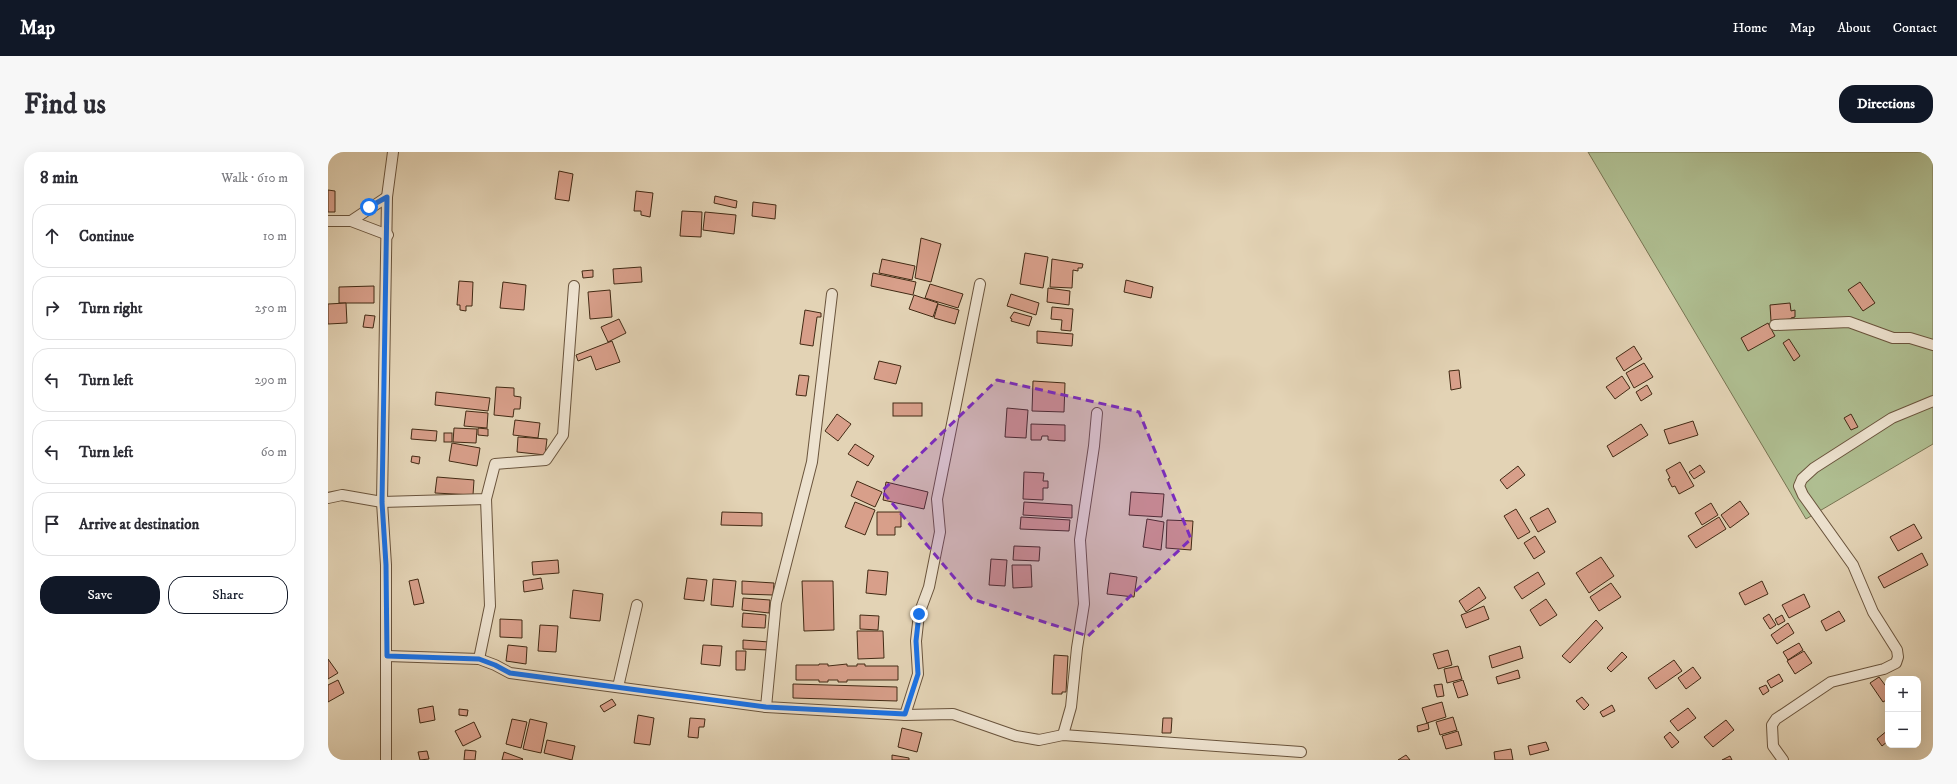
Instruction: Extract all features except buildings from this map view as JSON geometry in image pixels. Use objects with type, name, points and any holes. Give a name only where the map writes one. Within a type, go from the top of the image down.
[{"type":"street","points":[[386,760],[386,565],[382,502],[388,235],[387,197],[393,152]]},
{"type":"street","points":[[351,221],[387,197]]},
{"type":"street","points":[[328,221],[351,221],[388,235]]},
{"type":"street","points":[[905,714],[918,674],[916,641],[919,614],[928,587],[940,532],[938,499],[980,284]]},
{"type":"street","points":[[479,659],[490,606],[486,499],[495,464],[546,460],[563,435],[574,286]]},
{"type":"street","points":[[766,707],[776,603],[812,462],[832,294]]},
{"type":"street","points":[[1775,325],[1849,322],[1893,338],[1910,338],[1933,344]]},
{"type":"street","points":[[1783,760],[1773,746],[1772,726],[1776,719],[1831,682],[1884,669],[1896,663],[1898,658],[1898,650],[1873,612],[1853,565],[1803,495],[1799,486],[1800,482],[1814,468],[1892,418],[1933,401]]},
{"type":"street","points":[[1063,735],[1071,707],[1077,648],[1084,604],[1080,540],[1094,446],[1097,413]]},
{"type":"street","points":[[328,498],[342,495],[382,502],[486,499]]},
{"type":"street","points":[[618,687],[637,605]]},
{"type":"street","points":[[387,656],[479,659],[510,673],[766,707],[905,714],[953,714],[996,730],[1040,740],[1063,735],[1301,752]]},
{"type":"highlighted area","points":[[997,380],[1139,412],[1191,539],[1088,636],[972,599],[882,491]]},
{"type":"green space","points":[[1588,152],[1933,152],[1933,444],[1806,519]]},
{"type":"route","points":[[369,207],[387,197],[388,235],[382,502],[386,565],[387,656],[479,659],[510,673],[766,707],[905,714],[918,674],[916,641],[919,614]]}]
